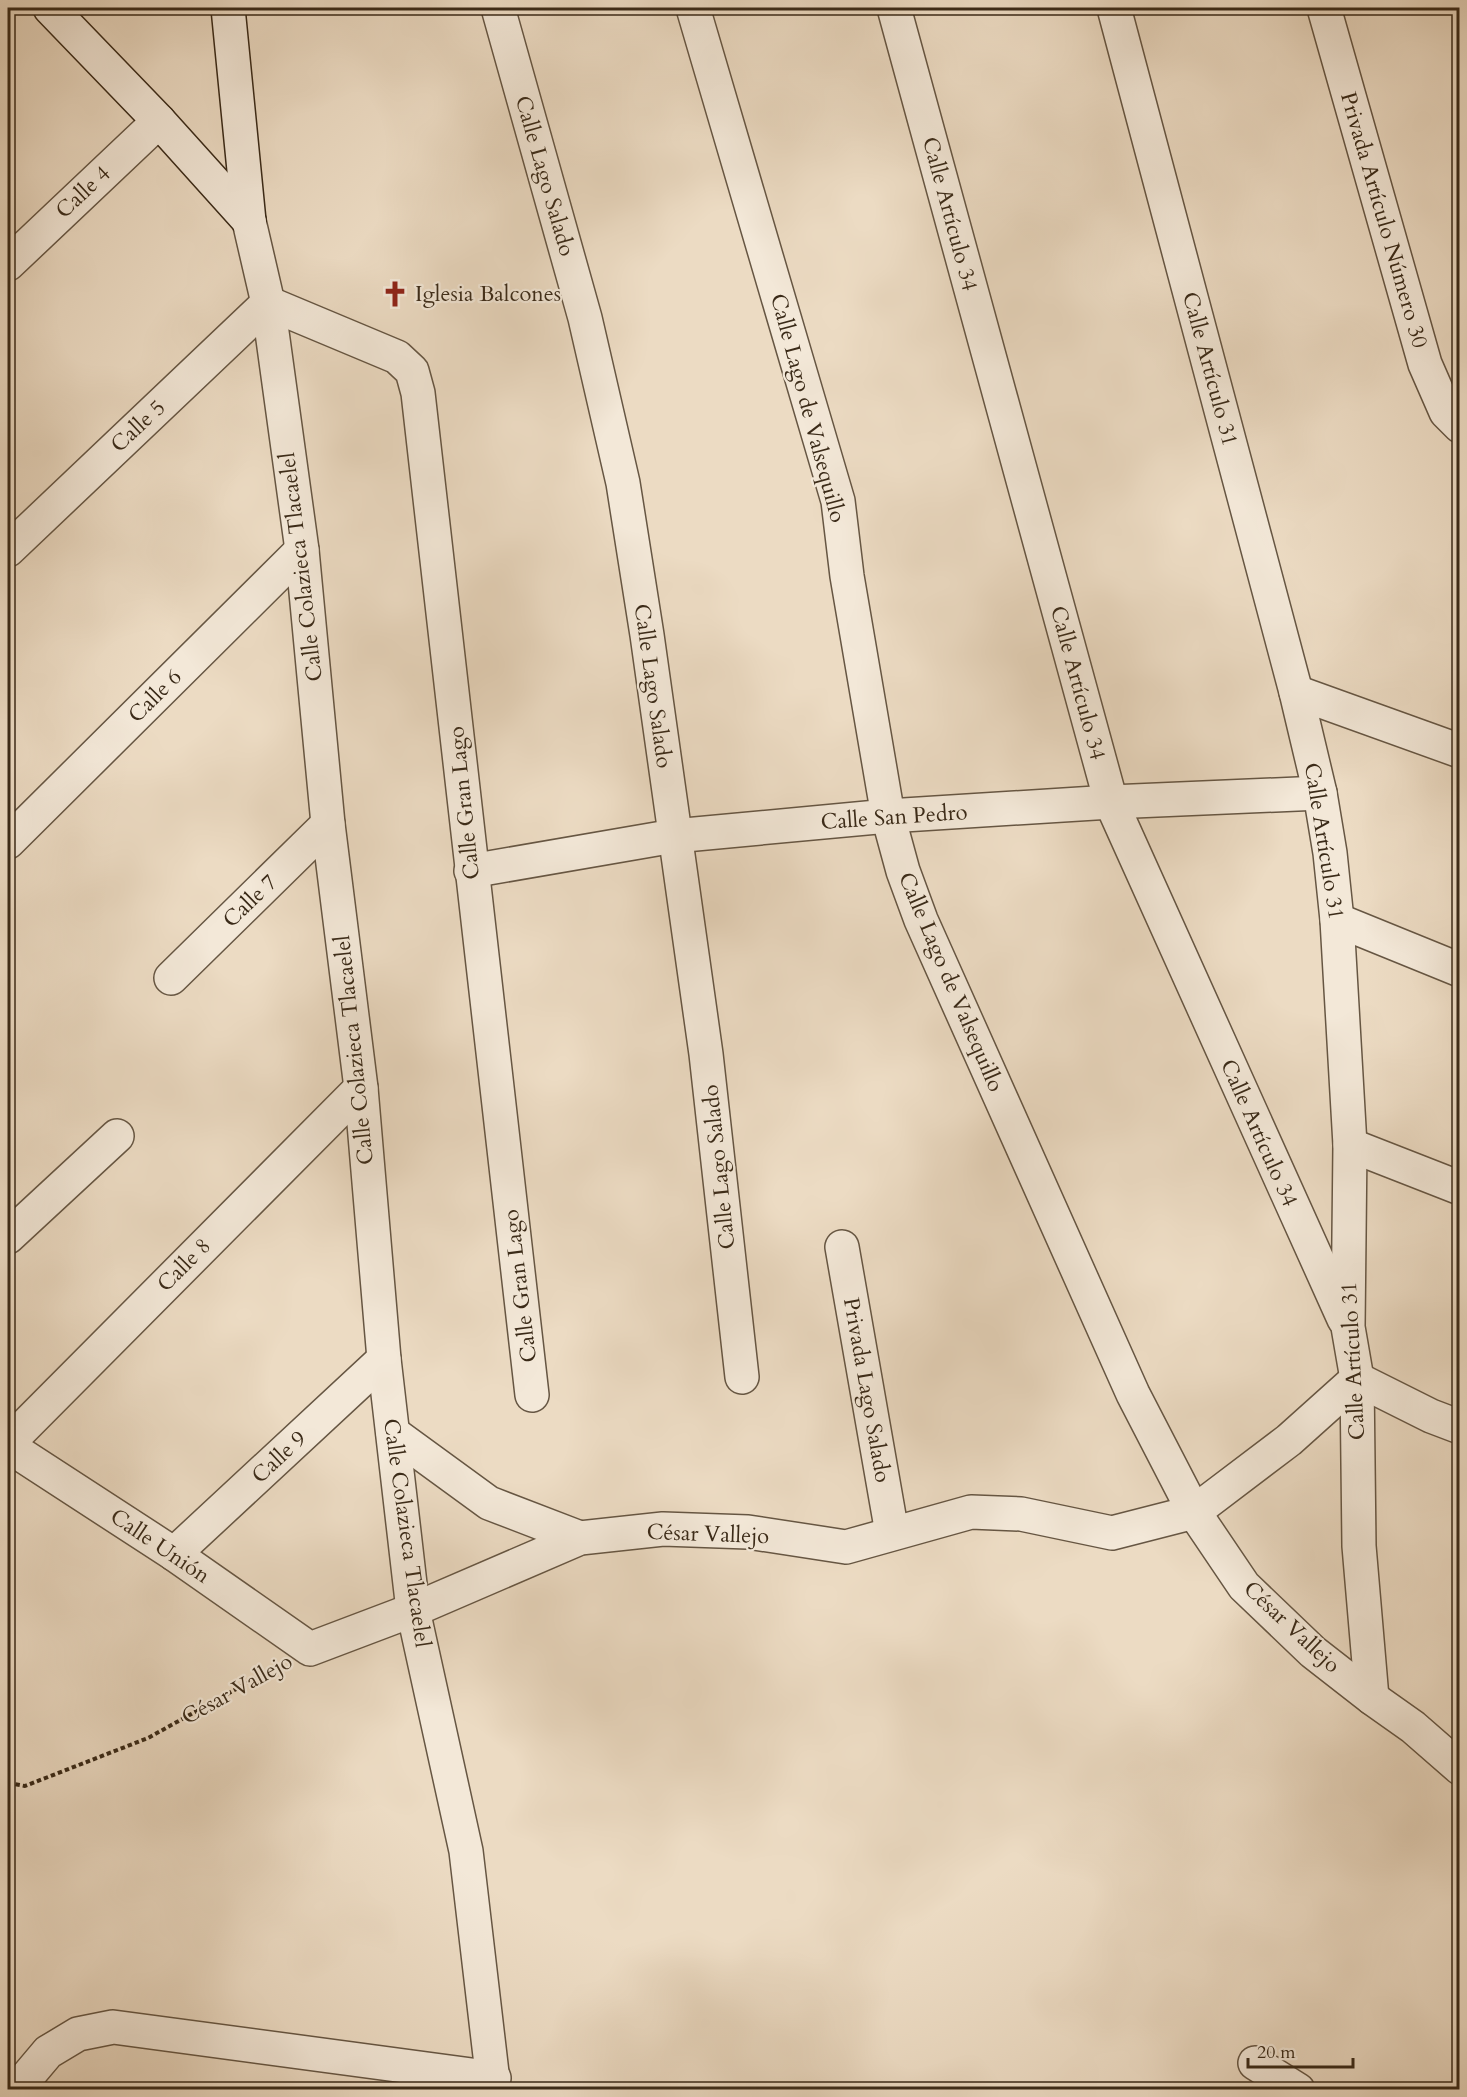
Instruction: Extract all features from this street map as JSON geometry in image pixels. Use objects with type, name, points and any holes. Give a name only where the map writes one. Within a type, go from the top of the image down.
[{"type":"street","points":[[50,8],[159,121],[249,221]]},
{"type":"street","name":"Calle Colazieca Tlacaelel","points":[[228,8],[249,221],[268,303],[302,550],[328,824],[361,1088],[384,1359],[413,1611],[466,1851],[494,2084]]},
{"type":"street","name":"Calle Lago Salado","points":[[498,8],[585,318],[623,483],[647,635],[706,1054],[742,1377]]},
{"type":"street","name":"Calle Lago de Valsequillo","points":[[693,8],[838,501],[847,576],[888,816],[903,871],[921,920],[1133,1394],[1194,1512]]},
{"type":"street","name":"Calle Artículo 34","points":[[894,8],[1111,802],[1348,1327]]},
{"type":"street","name":"Calle Artículo 31","points":[[1114,8],[1296,692],[1320,793],[1330,853],[1337,920],[1350,1145],[1348,1327],[1357,1379],[1359,1546],[1372,1698]]},
{"type":"street","name":"Privada Artículo Número 30","points":[[1323,8],[1425,364],[1455,412]]},
{"type":"street","name":"Calle 4","points":[[8,264],[159,121]]},
{"type":"street","name":"Calle 5","points":[[8,550],[268,303]]},
{"type":"street","name":"Calle Gran Lago","points":[[268,303],[398,357],[412,371],[418,393],[532,1395]]},
{"type":"street","name":"Calle 6","points":[[8,842],[302,550]]},
{"type":"street","points":[[1296,692],[1460,751]]},
{"type":"street","name":"Calle San Pedro","points":[[471,871],[674,836],[888,816],[1111,802],[1320,793]]},
{"type":"street","name":"Calle 7","points":[[171,978],[328,824]]},
{"type":"street","points":[[1337,920],[1460,970]]},
{"type":"street","name":"Calle 8","points":[[8,1444],[361,1088]]},
{"type":"street","points":[[8,1237],[117,1136]]},
{"type":"street","points":[[1350,1145],[1460,1188]]},
{"type":"street","name":"Privada Lago Salado","points":[[842,1246],[892,1533]]},
{"type":"street","name":"Calle 9","points":[[174,1554],[384,1359]]},
{"type":"street","points":[[1194,1512],[1289,1440],[1357,1379],[1431,1416],[1460,1427]]},
{"type":"street","points":[[393,1432],[489,1503],[580,1538]]},
{"type":"street","name":"Calle Unión","points":[[8,1444],[174,1554],[310,1649]]},
{"type":"street","name":"César Vallejo","points":[[310,1649],[413,1611],[580,1538],[663,1529],[706,1530],[748,1532],[846,1547],[971,1512],[1021,1514],[1112,1533],[1194,1512],[1244,1586],[1313,1652],[1413,1727],[1460,1768]]},
{"type":"street","points":[[16,2090],[48,2052],[78,2034],[113,2027],[494,2084]]},
{"type":"street","points":[[1255,2063],[1298,2090]]},
{"type":"path","name":"César Vallejo","points":[[8,1783],[25,1786],[148,1738],[310,1649]]},
{"type":"place","name":"Iglesia Balcones","points":[[395,294]]}]
